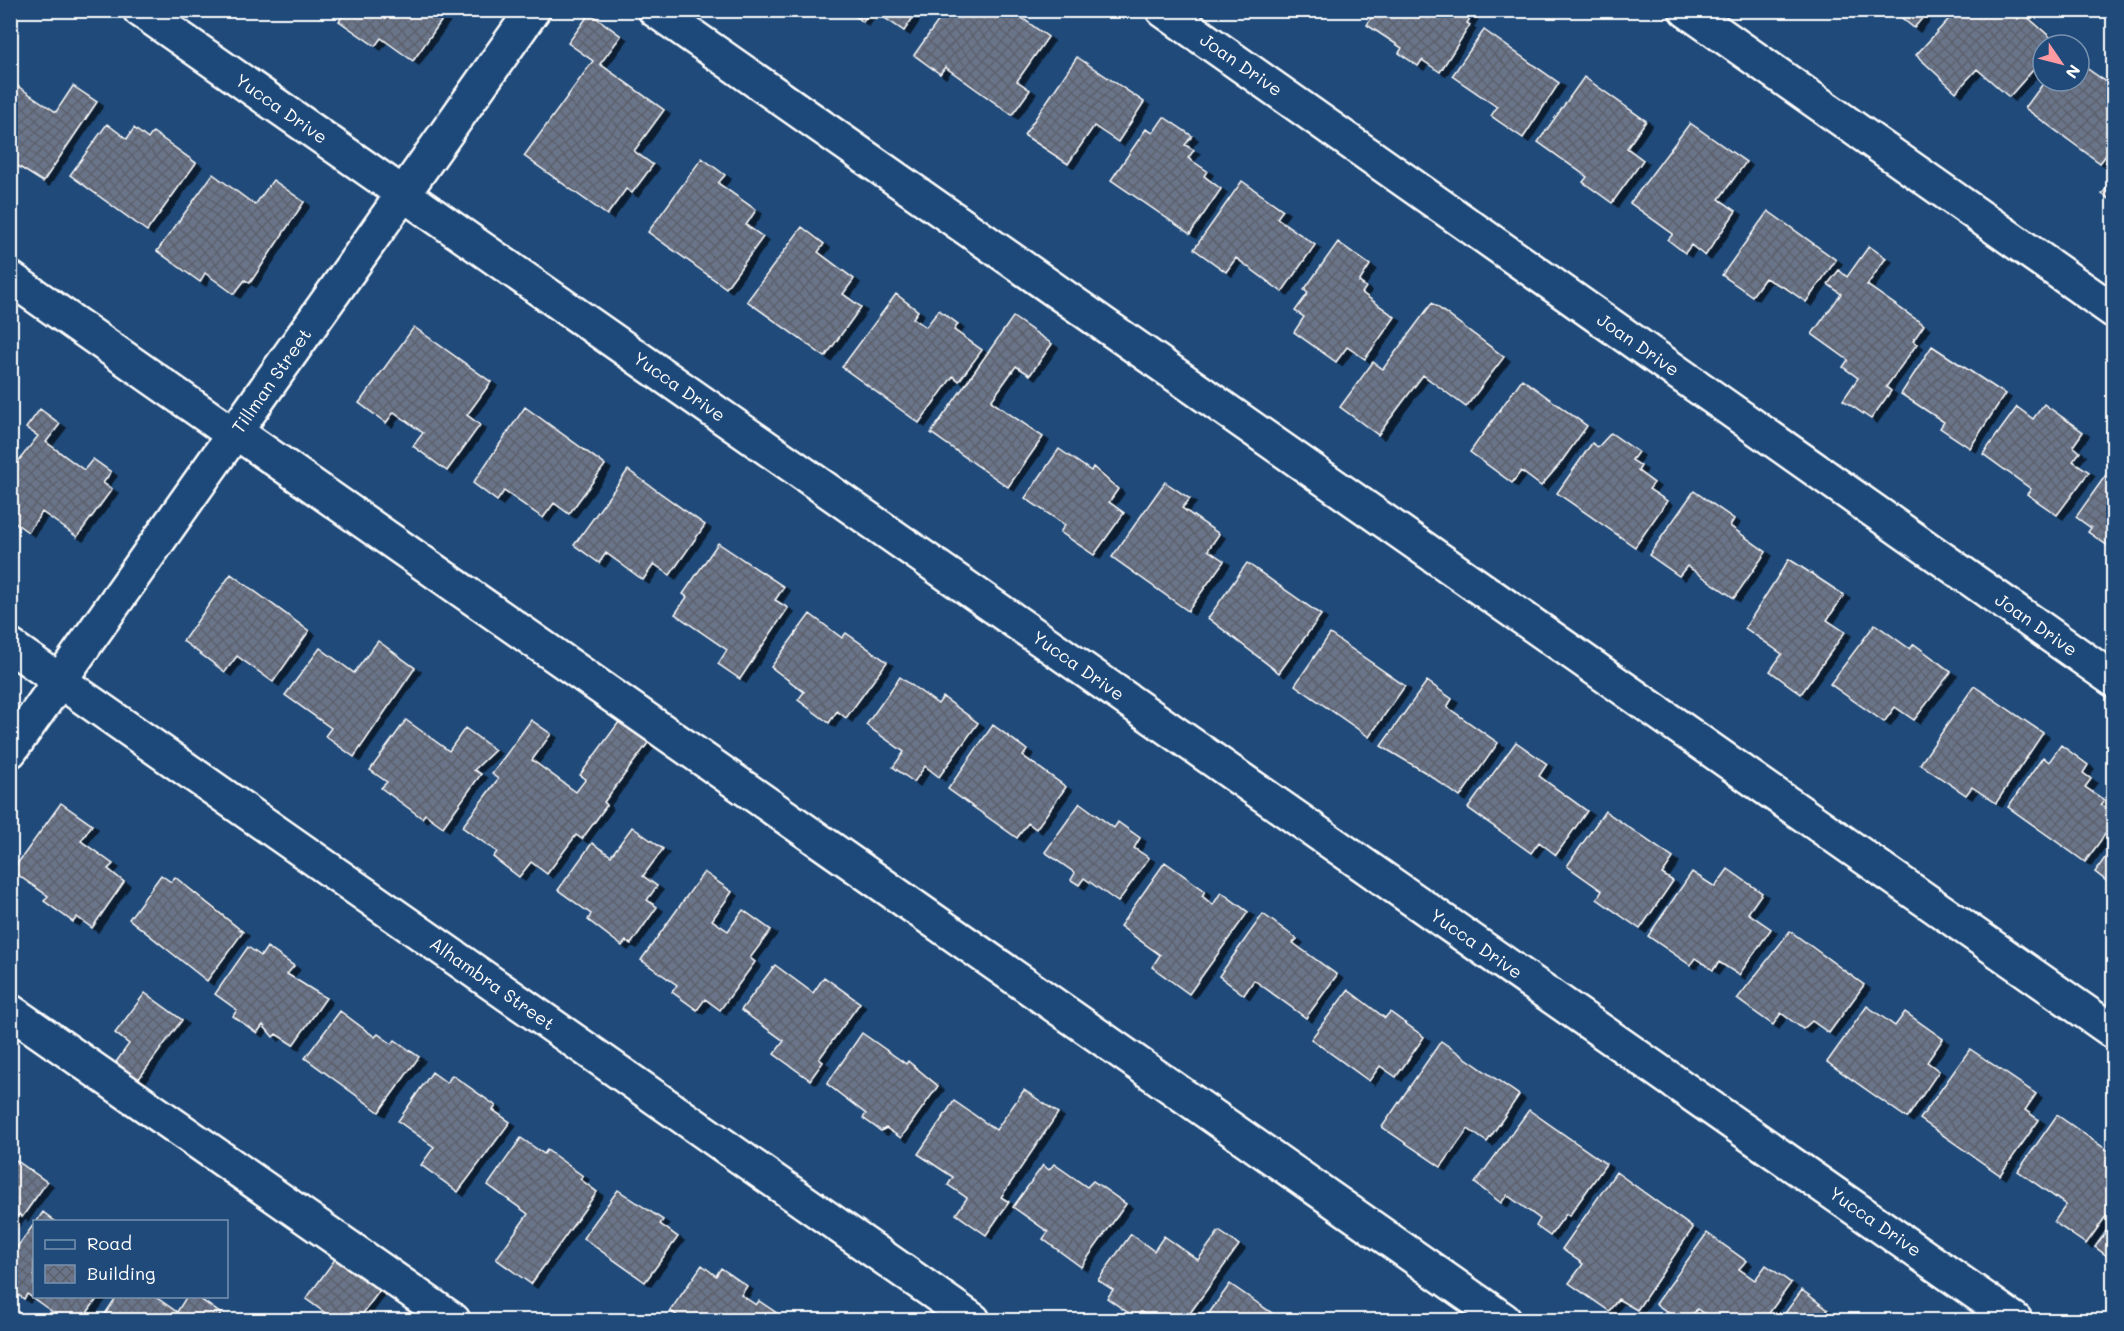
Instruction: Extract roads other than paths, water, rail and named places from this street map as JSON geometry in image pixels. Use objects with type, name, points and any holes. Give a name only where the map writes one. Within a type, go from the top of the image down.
[{"type":"street","name":"Yucca Drive","points":[[140,10],[2015,1320]]},
{"type":"street","name":"Tillman Street","points":[[10,751],[533,10]]},
{"type":"street","points":[[655,10],[2114,1032]]},
{"type":"street","name":"Joan Drive","points":[[1163,10],[2114,680]]},
{"type":"street","points":[[1686,10],[2114,311]]},
{"type":"street","points":[[10,278],[1503,1320]]},
{"type":"street","name":"Alhambra Street","points":[[10,646],[973,1320]]},
{"type":"street","points":[[10,1011],[453,1320]]}]
